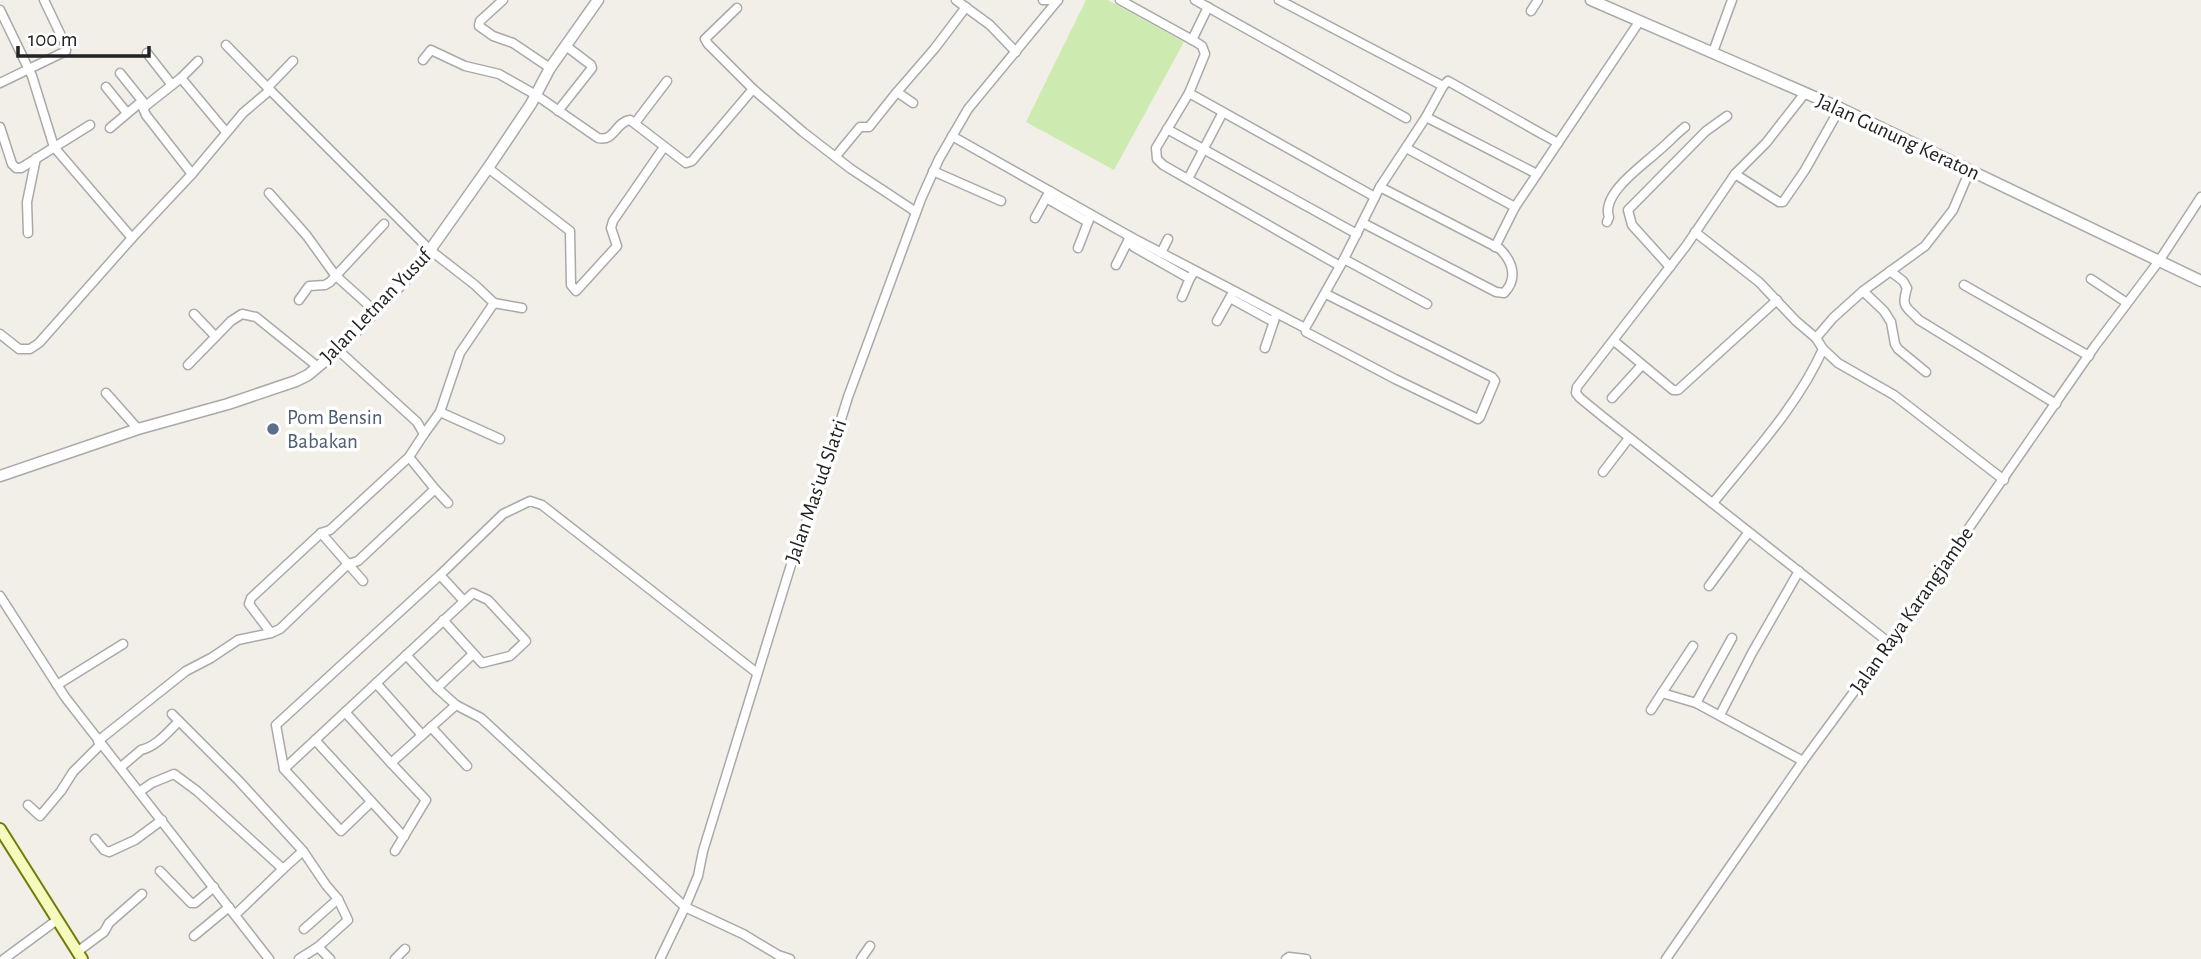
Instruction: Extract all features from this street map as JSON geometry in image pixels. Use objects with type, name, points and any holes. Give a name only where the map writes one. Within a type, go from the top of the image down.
[{"type":"main road","points":[[0,829],[79,955]]},
{"type":"street","points":[[0,82],[67,50],[44,0]]},
{"type":"street","points":[[503,0],[480,21],[479,26],[492,36],[513,43],[550,68]]},
{"type":"street","points":[[956,0],[990,25],[1016,52]]},
{"type":"street","points":[[1043,0],[1058,0]]},
{"type":"street","name":"Jalan Mas'ud Slatri","points":[[660,959],[698,876],[703,851],[794,555],[823,477],[848,397],[933,171],[968,109],[1058,0]]},
{"type":"street","points":[[1120,0],[1202,46],[1205,54],[1189,93],[1156,148],[1157,159],[1188,179],[1342,263],[1427,304]]},
{"type":"street","points":[[1195,0],[1406,118]]},
{"type":"street","points":[[1279,0],[1443,86]]},
{"type":"street","points":[[1531,11],[1538,0]]},
{"type":"street","name":"Jalan Gunung Keraton","points":[[1591,0],[1840,108],[2201,281]]},
{"type":"street","points":[[1713,52],[1732,0]]},
{"type":"street","name":"Jalan Letnan Yusuf","points":[[0,476],[138,429],[228,404],[296,381],[318,367],[338,350],[430,250],[488,168],[536,95],[550,68],[597,3]]},
{"type":"street","points":[[836,156],[860,127],[869,127],[966,7]]},
{"type":"street","points":[[1192,40],[1208,7]]},
{"type":"street","points":[[737,8],[705,38],[708,44],[753,89],[803,132],[916,212]]},
{"type":"street","points":[[0,10],[29,68],[54,146],[132,238]]},
{"type":"street","points":[[1495,247],[1516,206],[1639,22]]},
{"type":"street","points":[[226,45],[430,250],[494,303],[522,308]]},
{"type":"street","points":[[558,111],[592,68],[566,46]]},
{"type":"street","points":[[423,60],[428,52],[433,50],[465,66],[499,74],[536,95],[601,139],[611,137],[625,120],[635,123],[686,163],[692,161],[753,89]]},
{"type":"street","points":[[147,53],[172,85]]},
{"type":"street","points":[[110,128],[127,113],[172,85],[198,61]]},
{"type":"street","points":[[0,334],[19,349],[30,349],[39,343],[192,174],[243,113],[269,89],[293,61]]},
{"type":"street","points":[[120,73],[144,103],[145,114],[192,174]]},
{"type":"street","points":[[181,78],[226,132]]},
{"type":"street","points":[[1305,328],[1342,263],[1380,187],[1448,80],[1558,143]]},
{"type":"street","points":[[635,123],[667,81]]},
{"type":"street","points":[[106,87],[127,113]]},
{"type":"street","points":[[897,92],[913,103]]},
{"type":"street","points":[[1189,93],[1375,197]]},
{"type":"street","points":[[1805,93],[1766,143],[1735,174],[1670,267],[1614,341],[1597,358],[1577,387],[1576,393],[1748,533],[1892,645]]},
{"type":"street","points":[[1735,174],[1783,202],[1805,170],[1840,108]]},
{"type":"street","points":[[1188,179],[1223,112]]},
{"type":"street","points":[[1628,210],[1706,131],[1727,116]]},
{"type":"street","points":[[1426,117],[1537,174]]},
{"type":"street","points":[[0,127],[14,167],[21,168],[90,125]]},
{"type":"street","points":[[1607,222],[1607,212],[1613,198],[1625,180],[1685,127]]},
{"type":"street","points":[[1167,129],[1357,234]]},
{"type":"street","points":[[951,136],[1048,195],[1161,253],[1192,274]]},
{"type":"street","points":[[488,168],[571,232],[571,285],[576,291],[617,246],[611,228],[613,221],[664,147]]},
{"type":"street","points":[[1406,148],[1516,206]]},
{"type":"street","points":[[28,233],[27,202],[36,158]]},
{"type":"street","points":[[1816,338],[1833,318],[1863,291],[1926,246],[1952,210],[1970,170]]},
{"type":"street","points":[[933,171],[1001,201]]},
{"type":"street","points":[[1363,223],[1501,294],[1511,284],[1513,268],[1504,252],[1380,187]]},
{"type":"street","points":[[269,193],[307,236],[335,275],[375,311]]},
{"type":"street","points":[[1035,218],[1048,195]]},
{"type":"street","name":"Jalan Raya Karangjambe","points":[[1666,959],[1803,761],[1892,645],[1910,612],[2089,356],[2159,261],[2201,197]]},
{"type":"street","points":[[1613,198],[1628,210],[1632,225],[1670,267]]},
{"type":"street","points":[[1078,248],[1090,218]]},
{"type":"street","points":[[299,300],[309,286],[325,285],[384,224]]},
{"type":"street","points":[[1695,232],[1759,282],[1838,363],[1894,395],[2004,480]]},
{"type":"street","points":[[1130,239],[1139,250],[1275,317],[1305,328],[1309,334],[1395,379],[1480,418],[1495,381],[1492,377],[1326,293]]},
{"type":"street","points":[[1116,265],[1130,239]]},
{"type":"street","points":[[1161,253],[1168,239]]},
{"type":"street","points":[[1891,271],[1906,285],[1903,299],[1905,305],[1919,320],[2056,404]]},
{"type":"street","points":[[1182,297],[1192,274]]},
{"type":"street","points":[[2091,279],[2127,303]]},
{"type":"street","points":[[1964,285],[2089,356]]},
{"type":"street","points":[[1863,291],[1884,311],[1891,322],[1898,349],[1927,372]]},
{"type":"street","points":[[1217,321],[1231,294]]},
{"type":"street","points":[[1614,341],[1672,390],[1678,390],[1777,300]]},
{"type":"street","points":[[271,633],[249,604],[250,600],[321,533],[330,530],[409,457],[440,412],[460,353],[494,303]]},
{"type":"street","points":[[194,314],[215,336]]},
{"type":"street","points":[[188,365],[239,315],[256,317],[318,367]]},
{"type":"street","points":[[1265,348],[1275,317]]},
{"type":"street","points":[[1713,503],[1799,394],[1822,349]]},
{"type":"street","points":[[338,350],[417,422],[424,434]]},
{"type":"street","points":[[1612,398],[1642,365]]},
{"type":"street","points":[[106,393],[138,429]]},
{"type":"street","points":[[440,412],[500,439]]},
{"type":"street","points":[[1603,472],[1629,438]]},
{"type":"street","points":[[409,457],[448,503]]},
{"type":"street","points":[[28,804],[40,816],[100,743],[186,671],[237,640],[271,633],[283,626],[348,564],[358,561],[435,489]]},
{"type":"street","points":[[371,802],[341,831],[284,769],[276,726],[503,514],[530,501],[542,505],[757,673]]},
{"type":"street","points":[[321,533],[363,581]]},
{"type":"street","points":[[1709,586],[1748,533]]},
{"type":"street","points":[[1720,715],[1799,571]]},
{"type":"street","points":[[440,575],[464,601]]},
{"type":"street","points":[[284,769],[443,620],[473,593],[488,600],[526,641],[510,656],[482,663],[443,620]]},
{"type":"street","points":[[0,596],[57,685],[269,959]]},
{"type":"street","points":[[1696,703],[1732,638]]},
{"type":"street","points":[[57,685],[123,644]]},
{"type":"street","points":[[1651,710],[1693,646]]},
{"type":"street","points":[[437,688],[473,654]]},
{"type":"street","points":[[406,655],[437,688],[460,707],[481,718],[685,907],[790,959]]},
{"type":"street","points":[[376,683],[422,735]]},
{"type":"street","points":[[1662,693],[1696,703],[1803,761]]},
{"type":"street","points":[[391,763],[431,727],[460,707]]},
{"type":"street","points":[[345,712],[426,800],[395,851]]},
{"type":"street","points":[[121,767],[141,750],[155,744],[176,717],[239,781],[303,851],[338,899],[348,920],[318,947],[299,959]]},
{"type":"street","points":[[431,727],[467,766]]},
{"type":"street","points":[[315,740],[404,837]]},
{"type":"street","points":[[139,792],[170,775],[178,776],[283,869]]},
{"type":"street","points":[[95,839],[109,852],[135,840],[162,820]]},
{"type":"street","points":[[194,936],[232,910],[303,851]]},
{"type":"street","points":[[160,872],[191,903],[195,903],[214,887]]},
{"type":"street","points":[[79,955],[104,932],[113,919],[142,894]]},
{"type":"street","points":[[304,929],[338,899]]},
{"type":"street","points":[[4,959],[57,920]]},
{"type":"street","points":[[861,959],[870,946]]},
{"type":"street","points":[[318,947],[330,959]]},
{"type":"street","points":[[395,959],[405,949]]},
{"type":"street","points":[[1286,959],[1306,959]]},
{"type":"green space","points":[[1086,0],[1108,0],[1184,42],[1114,170],[1026,122]]},
{"type":"place","name":"Pom Bensin Babakan","points":[[273,429]]}]
